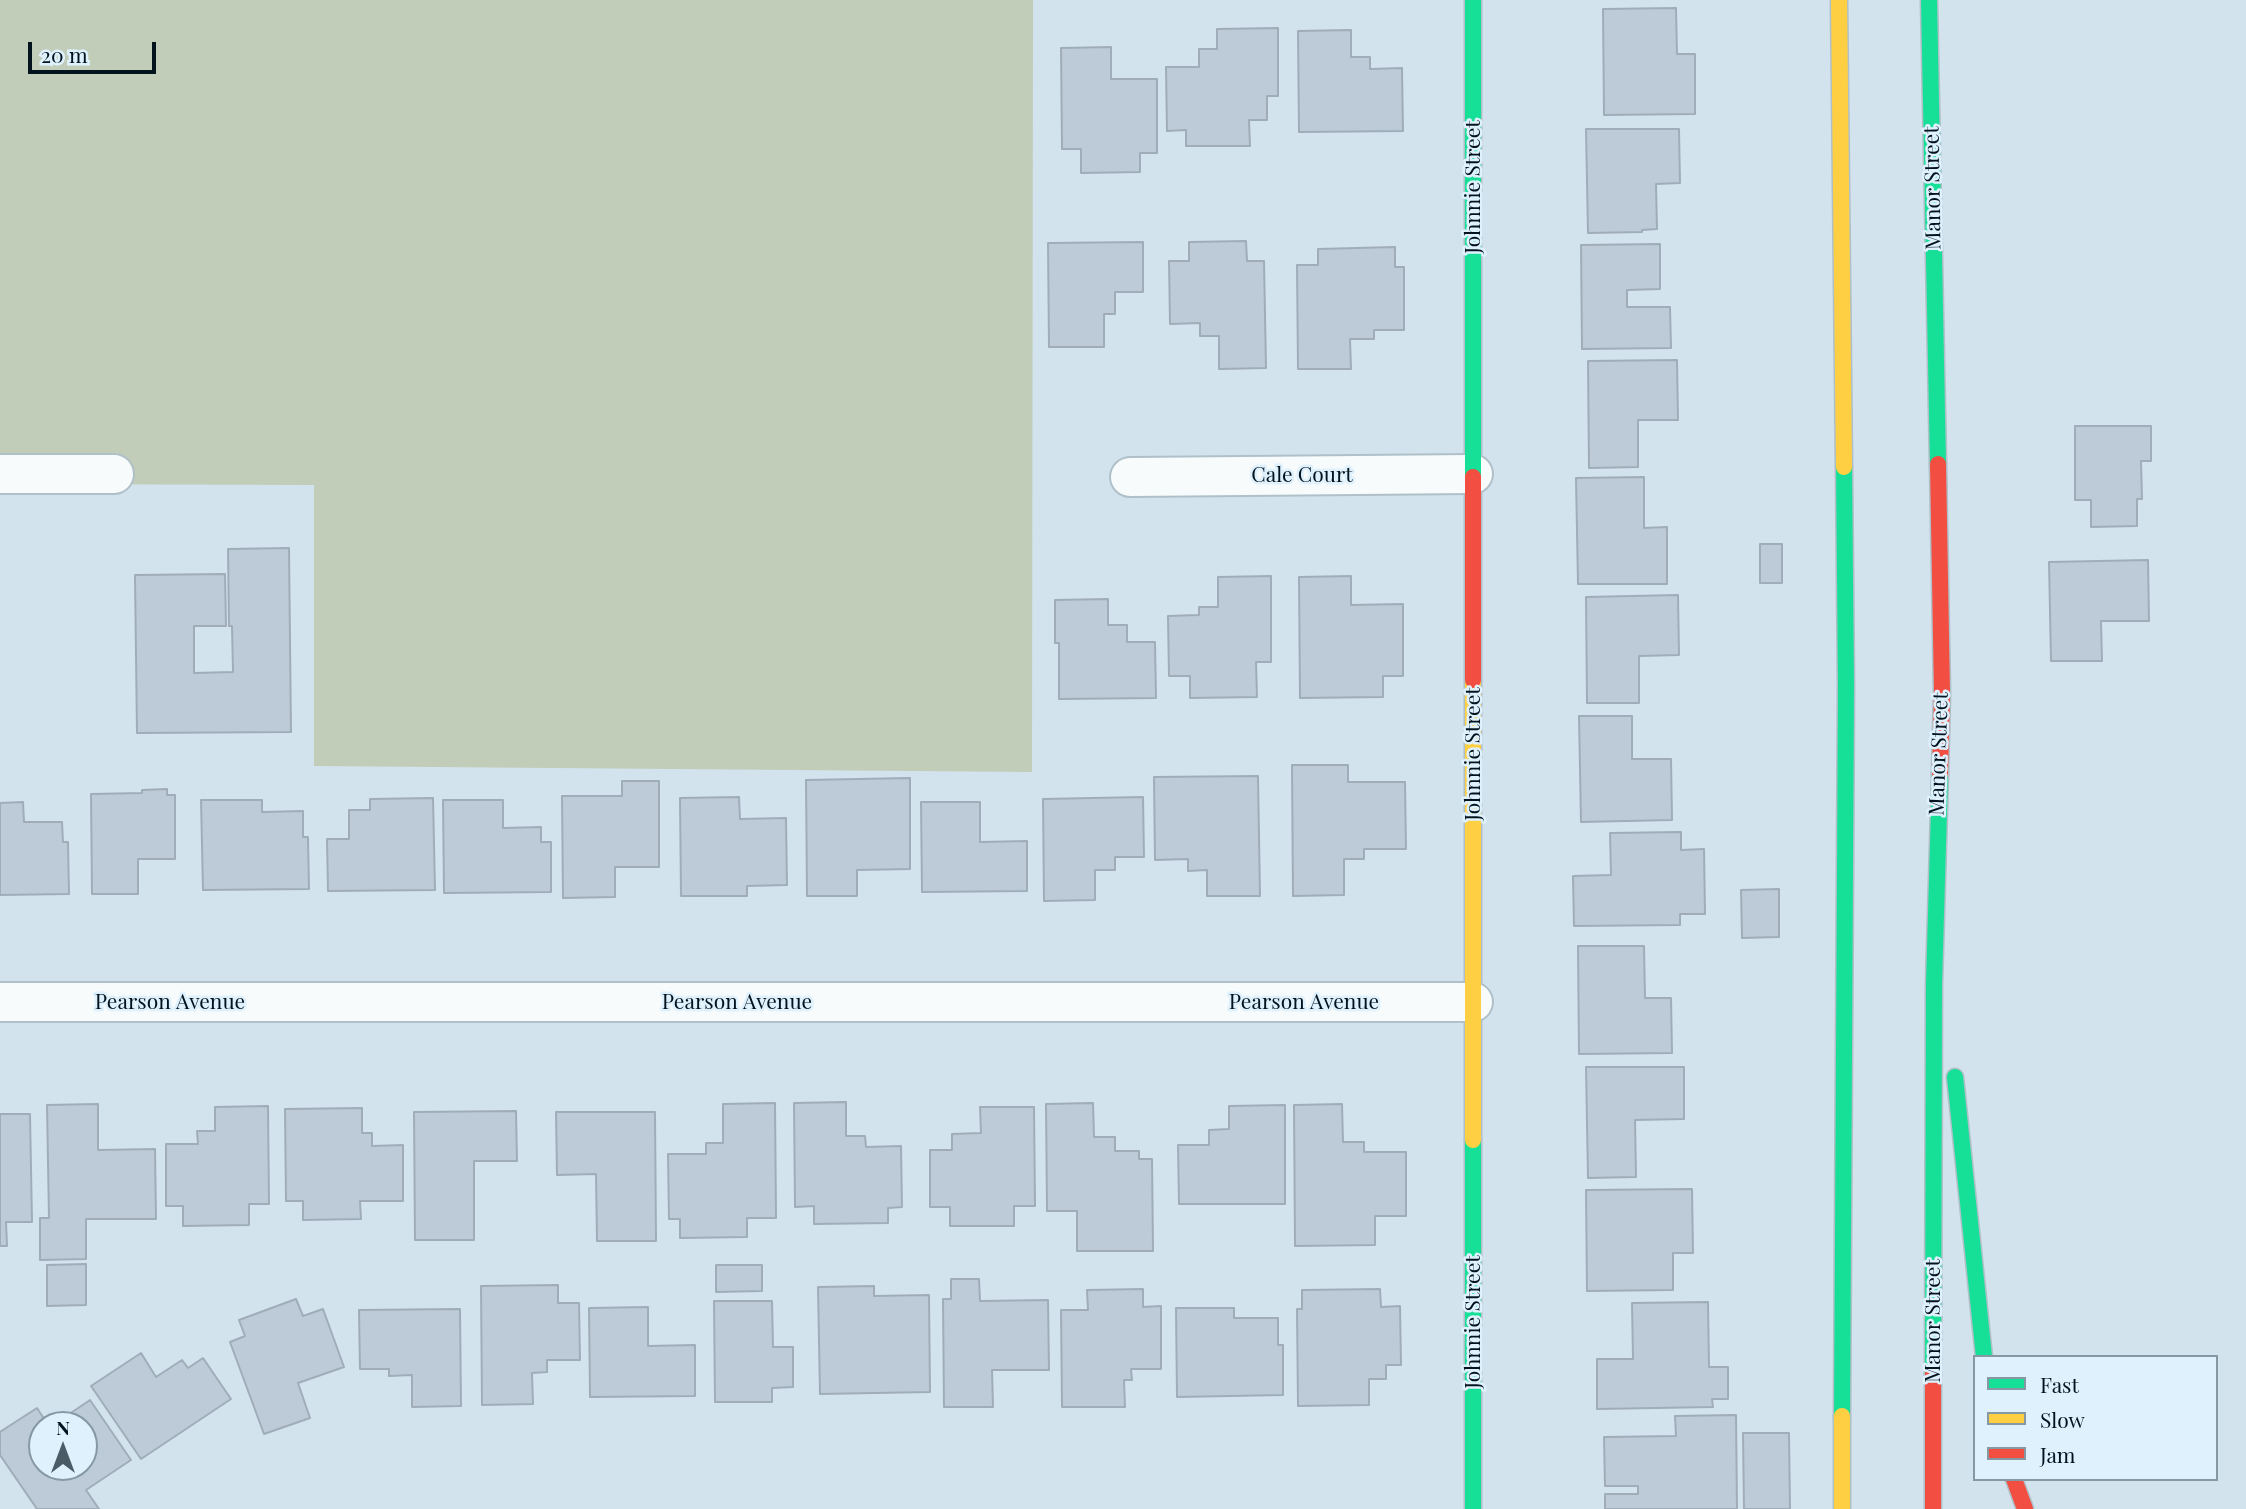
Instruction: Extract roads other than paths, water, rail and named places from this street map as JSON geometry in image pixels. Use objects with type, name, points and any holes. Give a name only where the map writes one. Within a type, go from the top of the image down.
[{"type":"main road","name":"Johnnie Street","points":[[1473,0],[1473,1509]]},
{"type":"main road","points":[[1839,0],[1846,686],[1842,1509]]},
{"type":"main road","name":"Manor Street","points":[[1930,0],[1942,694],[1934,984],[1933,1509]]},
{"type":"main road","points":[[1934,984],[1950,1055],[1984,1355]]},
{"type":"main road","points":[[2015,1481],[2025,1509]]},
{"type":"street","points":[[0,474],[114,474]]},
{"type":"street","name":"Cale Court","points":[[1130,477],[1473,474]]},
{"type":"street","name":"Pearson Avenue","points":[[0,1002],[1473,1002]]}]
